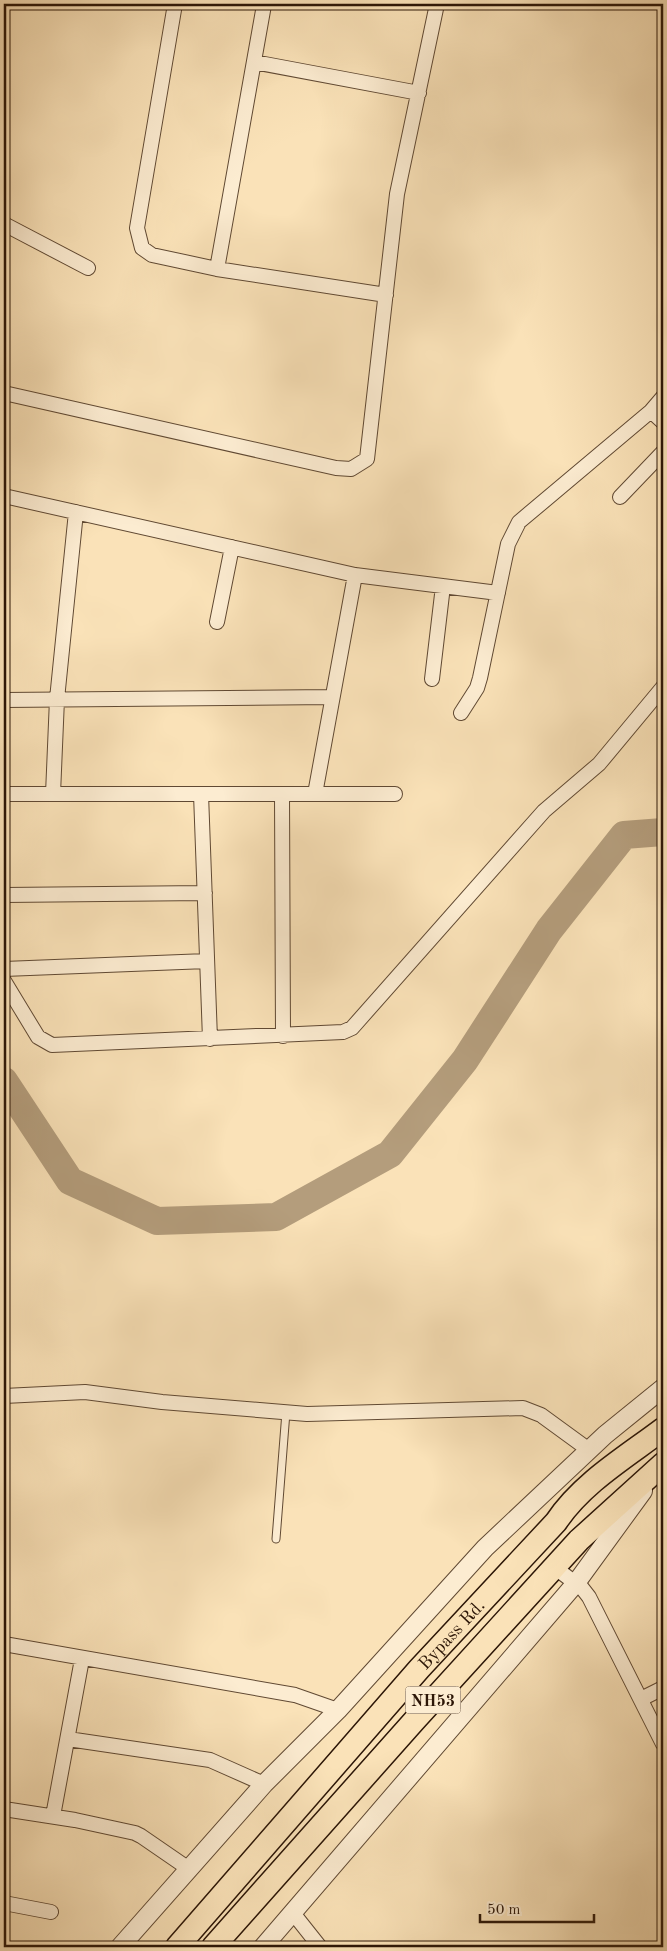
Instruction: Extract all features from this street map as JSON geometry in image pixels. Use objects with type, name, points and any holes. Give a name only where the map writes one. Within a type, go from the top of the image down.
[{"type":"highway","name":"Bypass Rd.","points":[[177,1947],[419,1669],[556,1522],[568,1504],[601,1476],[663,1429]]},
{"type":"highway","name":"Bypass Rd.","points":[[213,1947],[440,1692],[579,1540],[663,1464]]},
{"type":"highway","points":[[419,1669],[440,1692]]},
{"type":"street","points":[[175,4],[137,228],[142,248],[152,255],[217,269],[386,295]]},
{"type":"street","points":[[4,393],[336,468],[351,469],[367,460],[398,194],[438,4]]},
{"type":"street","points":[[217,269],[264,5]]},
{"type":"street","points":[[254,62],[419,93]]},
{"type":"street","points":[[4,224],[88,268]]},
{"type":"street","points":[[461,713],[477,688],[508,544],[519,522],[651,411],[663,397]]},
{"type":"street","points":[[651,411],[663,422]]},
{"type":"street","points":[[620,497],[663,452]]},
{"type":"street","points":[[4,496],[355,575],[498,593]]},
{"type":"street","points":[[53,794],[57,699],[76,512]]},
{"type":"street","points":[[217,622],[232,547]]},
{"type":"street","points":[[315,794],[355,575]]},
{"type":"street","points":[[432,679],[444,586]]},
{"type":"street","points":[[4,981],[38,1037],[52,1045],[283,1036],[343,1032],[352,1028],[544,811],[599,764],[663,688]]},
{"type":"street","points":[[4,700],[332,698]]},
{"type":"street","points":[[4,794],[395,794]]},
{"type":"street","points":[[201,794],[210,1039]]},
{"type":"street","points":[[282,794],[283,1036]]},
{"type":"street","points":[[4,895],[205,893]]},
{"type":"street","points":[[4,968],[207,960]]},
{"type":"street","points":[[120,1947],[264,1784],[338,1710],[485,1548],[589,1450],[663,1388]]},
{"type":"street","points":[[4,1396],[85,1392],[162,1402],[307,1414],[523,1408],[541,1415],[589,1450]]},
{"type":"street","points":[[263,1947],[576,1583],[663,1464]]},
{"type":"street","points":[[554,1567],[576,1583],[589,1596],[663,1744]]},
{"type":"street","points":[[4,1644],[295,1695],[338,1710]]},
{"type":"street","points":[[54,1816],[82,1659]]},
{"type":"street","points":[[641,1699],[663,1688]]},
{"type":"street","points":[[68,1739],[210,1760],[264,1784]]},
{"type":"street","points":[[4,1809],[54,1816],[141,1836],[189,1869]]},
{"type":"street","points":[[4,1903],[51,1912]]},
{"type":"street","points":[[293,1913],[320,1947]]},
{"type":"lane","points":[[276,1539],[286,1412]]},
{"type":"waterway","points":[[4,1081],[70,1181],[157,1221],[276,1217],[390,1154],[465,1060],[549,930],[624,835],[663,832]]}]
